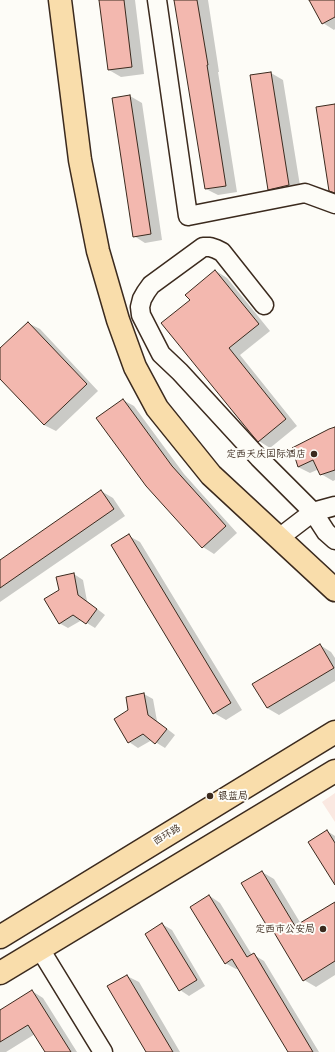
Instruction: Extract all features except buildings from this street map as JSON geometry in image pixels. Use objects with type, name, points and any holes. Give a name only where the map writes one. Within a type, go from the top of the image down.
[{"type":"main road","points":[[60,0],[80,160],[98,252],[118,320],[135,367],[157,408],[211,475],[335,590]]},
{"type":"main road","name":"西环路","points":[[0,937],[335,732]]},
{"type":"main road","points":[[0,973],[335,771]]},
{"type":"street","points":[[157,0],[188,216],[305,193],[335,204]]},
{"type":"street","points":[[264,306],[222,252],[210,247],[203,247],[151,285],[142,299],[140,307],[141,315],[162,354],[259,458],[313,512],[326,532],[335,540]]},
{"type":"street","points":[[279,538],[313,512],[335,506]]},
{"type":"street","points":[[40,949],[103,1052]]},
{"type":"shaded area","points":[[335,793],[335,822],[322,802]]},
{"type":"place","name":"定西天庆国际酒店","points":[[314,454]]},
{"type":"place","name":"银蓝局","points":[[210,796]]},
{"type":"place","name":"定西市公安局","points":[[323,929]]}]
